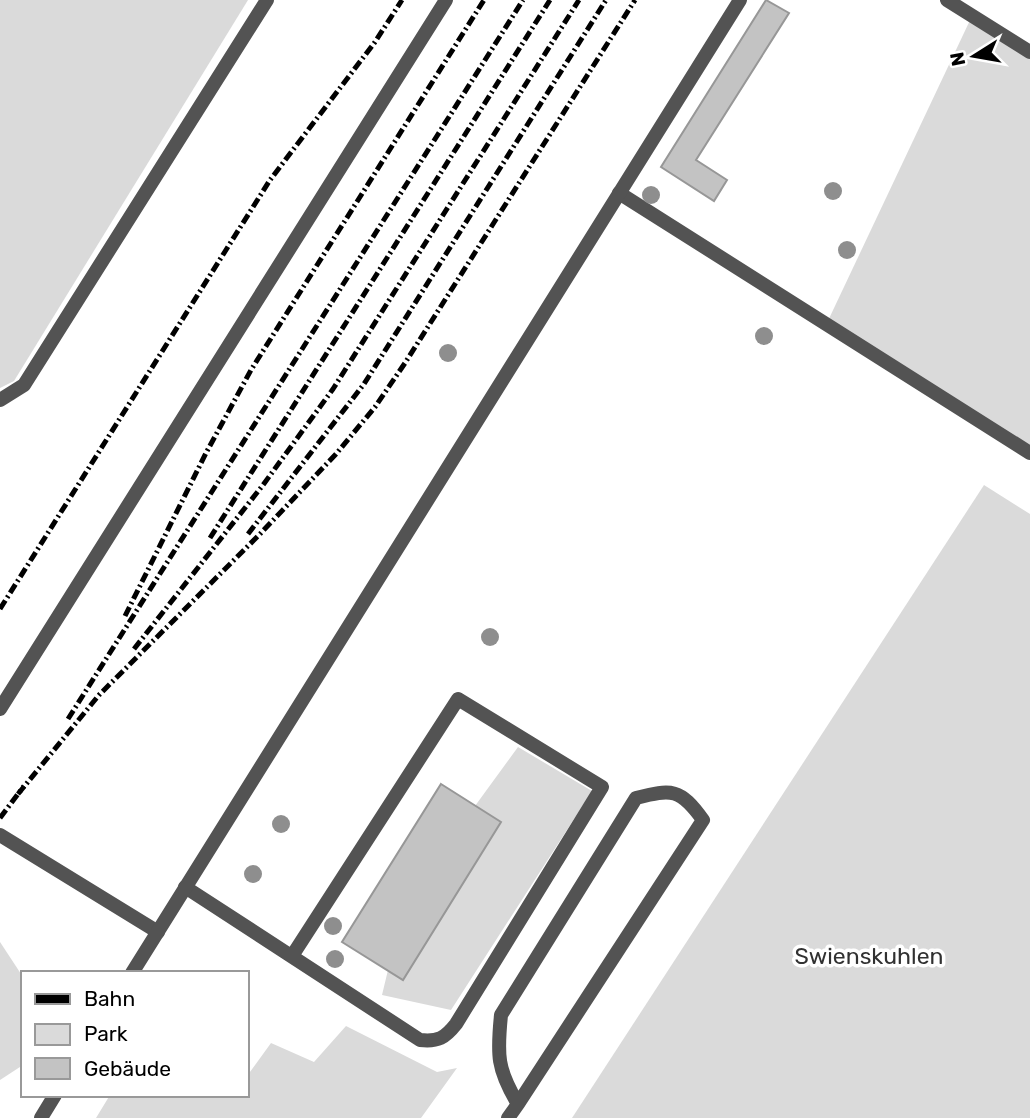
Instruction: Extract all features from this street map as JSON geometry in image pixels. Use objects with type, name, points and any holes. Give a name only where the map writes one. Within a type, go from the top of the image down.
[{"type":"lane","points":[[0,400],[24,385],[267,0]]},
{"type":"lane","points":[[0,709],[446,0]]},
{"type":"lane","points":[[133,971],[740,0]]},
{"type":"lane","points":[[947,0],[1030,52]]},
{"type":"lane","points":[[619,194],[1030,453]]},
{"type":"lane","points":[[185,887],[420,1040],[432,1042],[446,1037],[602,787],[458,699],[292,956]]},
{"type":"lane","points":[[508,1118],[518,1104],[703,820],[690,801],[667,791],[636,797],[501,1015],[498,1046],[503,1080],[518,1104]]},
{"type":"lane","points":[[0,835],[158,932]]},
{"type":"lane","points":[[41,1118],[54,1097]]},
{"type":"green space","points":[[0,0],[248,0],[14,381],[0,388]]},
{"type":"green space","points":[[972,16],[1030,52],[1030,453],[826,325]]},
{"type":"green space","name":"Swienskuhlen","points":[[984,485],[1030,514],[1030,1118],[572,1118]]},
{"type":"green space","points":[[518,747],[592,791],[451,1010],[382,995],[388,970],[403,979],[501,822],[475,806]]},
{"type":"green space","points":[[0,942],[21,974],[21,1066],[0,1080]]},
{"type":"green space","points":[[346,1026],[437,1072],[457,1068],[421,1118],[96,1118],[109,1097],[248,1097],[248,1075],[271,1043],[314,1062]]},
{"type":"building","points":[[766,0],[789,13],[696,160],[727,180],[714,201],[661,167]]},
{"type":"building","points":[[441,784],[501,822],[403,980],[342,942]]},
{"type":"railway","points":[[0,609],[270,180],[375,42],[402,0]]},
{"type":"railway","points":[[125,616],[206,453],[251,370],[484,0]]},
{"type":"railway","points":[[68,719],[523,0]]},
{"type":"railway","points":[[210,538],[550,0]]},
{"type":"railway","points":[[134,649],[263,485],[333,389],[579,0]]},
{"type":"railway","points":[[248,534],[364,384],[606,0]]},
{"type":"railway","points":[[18,794],[99,695],[260,534],[336,454],[375,407],[635,0]]},
{"type":"railway","points":[[0,818],[24,786]]}]
